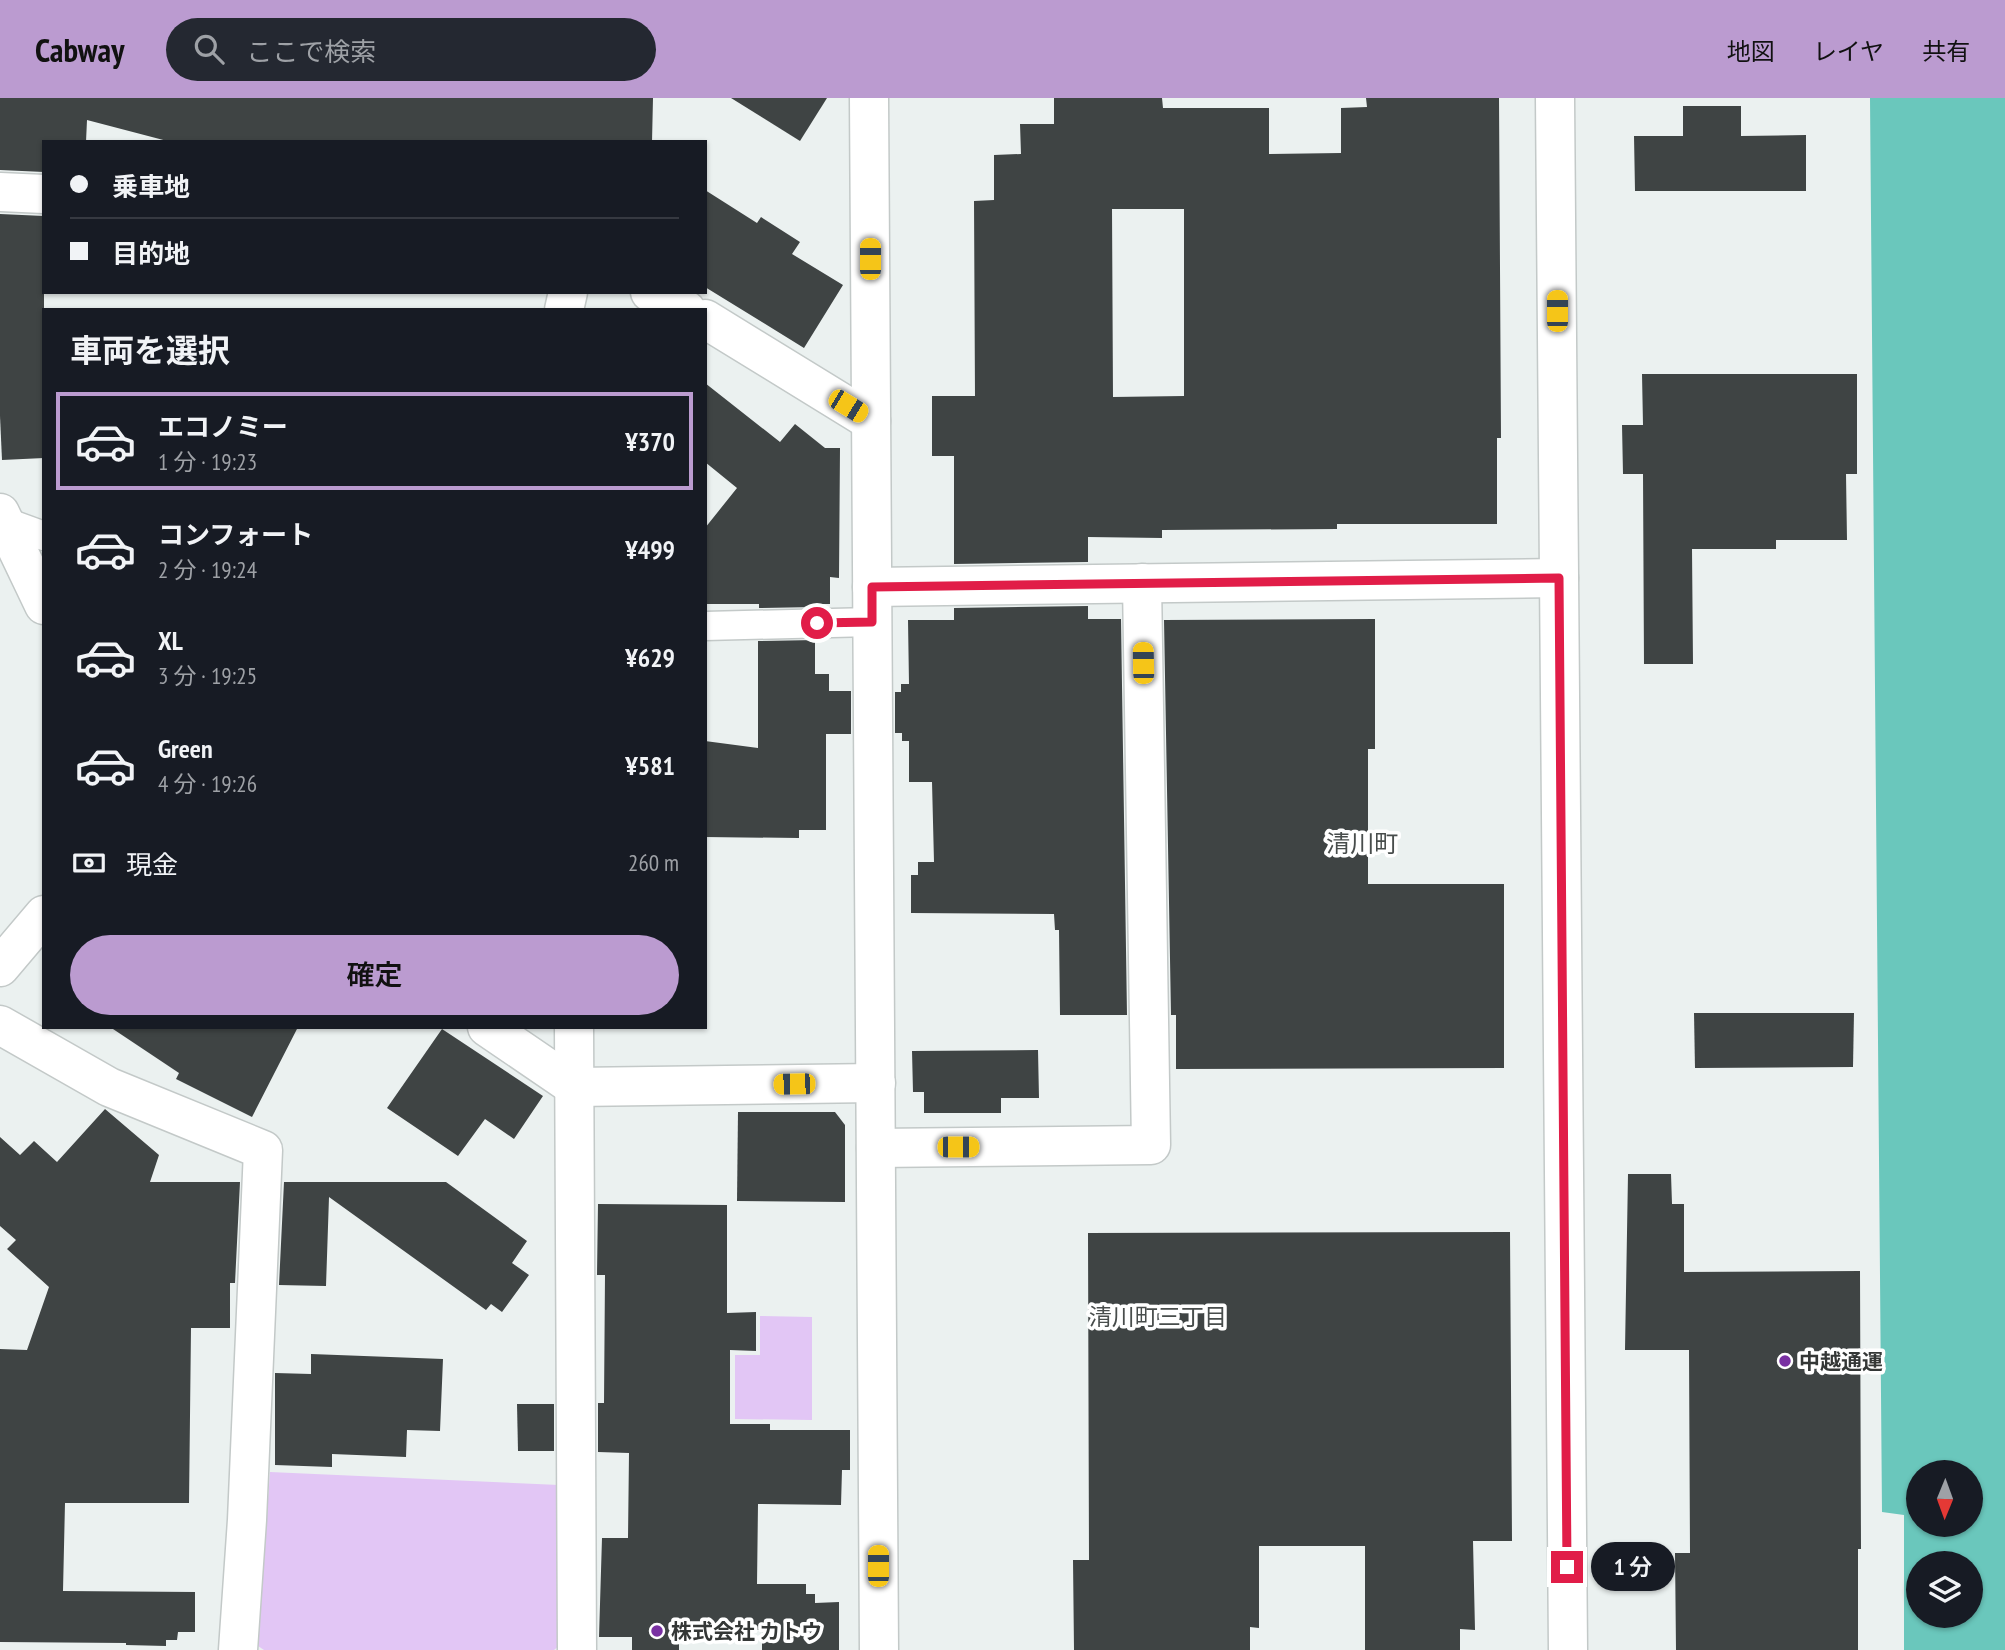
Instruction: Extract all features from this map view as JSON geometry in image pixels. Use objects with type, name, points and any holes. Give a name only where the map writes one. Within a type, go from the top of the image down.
[{"type":"street","points":[[869,98],[879,1650]]},
{"type":"street","points":[[1555,98],[1568,1650]]},
{"type":"street","points":[[0,192],[42,194]]},
{"type":"street","points":[[654,294],[682,308]]},
{"type":"street","points":[[707,321],[871,421]]},
{"type":"street","points":[[12,534],[42,602]]},
{"type":"street","points":[[872,604],[1142,583],[1559,578]]},
{"type":"street","points":[[876,1148],[1151,1145],[1142,583]]},
{"type":"street","points":[[0,967],[42,917]]},
{"type":"street","points":[[0,1025],[108,1087],[263,1150],[247,1520],[238,1650]]},
{"type":"street","points":[[490,1029],[575,1087],[876,1083]]},
{"type":"street","points":[[575,1029],[577,1650]]},
{"type":"lane","points":[[707,626],[872,604]]},
{"type":"shaded area","points":[[760,1316],[812,1317],[812,1420],[735,1419],[735,1355],[760,1355]]},
{"type":"shaded area","points":[[270,1472],[559,1485],[559,1646],[554,1650],[264,1650],[258,1646]]},
{"type":"water","points":[[1870,98],[2005,98],[2005,1650],[1904,1650],[1904,1515],[1882,1512]]},
{"type":"building","points":[[0,98],[653,98],[652,140],[163,140],[87,120],[86,140],[42,140],[42,172],[0,170]]},
{"type":"building","points":[[731,98],[827,98],[800,141]]},
{"type":"building","points":[[1054,98],[1162,98],[1163,108],[1269,108],[1269,154],[1341,153],[1341,108],[1367,107],[1366,98],[1499,98],[1501,438],[1497,438],[1497,524],[1337,524],[1337,529],[1162,530],[1162,538],[1088,537],[1088,562],[954,564],[954,456],[932,456],[932,396],[975,396],[974,201],[994,200],[994,155],[1021,154],[1020,124],[1054,124]],"holes":[[[1112,209],[1184,209],[1184,396],[1113,397]]]},
{"type":"building","points":[[1683,106],[1741,106],[1741,136],[1806,135],[1806,191],[1635,191],[1634,136],[1683,136]]},
{"type":"building","points":[[707,191],[757,223],[761,217],[800,242],[792,254],[843,285],[804,348],[707,288]]},
{"type":"building","points":[[0,214],[42,216],[42,458],[2,460]]},
{"type":"building","points":[[1642,374],[1857,374],[1857,474],[1846,474],[1847,540],[1776,540],[1776,549],[1692,549],[1693,664],[1644,664],[1643,474],[1623,474],[1622,425],[1643,425]]},
{"type":"building","points":[[707,385],[780,442],[795,424],[825,448],[840,448],[839,578],[830,577],[830,604],[816,604],[816,607],[759,608],[759,604],[707,604],[707,526],[737,488],[707,464]]},
{"type":"building","points":[[1088,606],[1088,619],[1121,619],[1127,1015],[1060,1015],[1059,930],[1055,930],[1054,914],[911,913],[911,875],[918,875],[918,862],[934,862],[932,782],[909,782],[909,741],[902,741],[902,733],[895,733],[895,692],[901,692],[901,684],[909,684],[908,620],[954,620],[954,608]]},
{"type":"building","points":[[1375,619],[1375,749],[1368,749],[1368,884],[1504,884],[1504,1068],[1176,1069],[1176,1015],[1171,1015],[1164,620]]},
{"type":"building","points":[[815,640],[815,674],[829,674],[829,691],[851,691],[851,734],[826,734],[826,830],[799,830],[799,838],[707,837],[707,741],[758,748],[758,641]]},
{"type":"building","points":[[1694,1013],[1854,1013],[1853,1067],[1695,1068]]},
{"type":"building","points":[[113,1029],[297,1029],[252,1117],[176,1079],[179,1073]]},
{"type":"building","points":[[442,1029],[543,1096],[514,1139],[485,1119],[458,1156],[387,1108]]},
{"type":"building","points":[[1038,1050],[1039,1098],[1001,1098],[1001,1113],[924,1113],[924,1092],[913,1092],[912,1051]]},
{"type":"building","points":[[105,1109],[159,1155],[150,1182],[240,1182],[235,1283],[230,1283],[230,1328],[191,1328],[189,1503],[65,1503],[63,1591],[195,1592],[195,1632],[178,1632],[177,1640],[166,1640],[166,1646],[0,1642],[0,1349],[27,1350],[49,1287],[7,1249],[16,1240],[0,1226],[0,1137],[20,1155],[34,1141],[57,1162]]},
{"type":"building","points":[[738,1112],[835,1112],[845,1125],[845,1202],[737,1201]]},
{"type":"building","points":[[1628,1174],[1671,1174],[1672,1204],[1684,1204],[1684,1272],[1860,1271],[1861,1549],[1858,1549],[1858,1650],[1676,1650],[1675,1553],[1690,1553],[1689,1350],[1625,1350]]},
{"type":"building","points":[[284,1182],[446,1182],[527,1241],[512,1263],[529,1275],[502,1312],[491,1304],[486,1310],[329,1197],[326,1286],[279,1285]]},
{"type":"building","points":[[598,1204],[727,1205],[727,1313],[756,1312],[756,1351],[730,1350],[730,1424],[770,1424],[770,1430],[850,1430],[850,1470],[842,1470],[841,1505],[758,1504],[757,1584],[806,1584],[806,1594],[815,1594],[815,1603],[839,1602],[839,1650],[762,1650],[762,1630],[679,1629],[679,1650],[632,1650],[632,1637],[599,1637],[602,1538],[628,1538],[629,1453],[598,1452],[598,1403],[604,1403],[605,1275],[597,1275]]},
{"type":"building","points":[[1510,1232],[1512,1541],[1473,1541],[1475,1630],[1460,1629],[1460,1650],[1365,1650],[1365,1546],[1259,1546],[1259,1628],[1250,1627],[1250,1650],[1074,1650],[1073,1560],[1089,1560],[1088,1233]]},
{"type":"building","points":[[311,1354],[443,1359],[440,1431],[407,1430],[406,1457],[332,1454],[332,1467],[275,1465],[275,1373],[311,1374]]},
{"type":"building","points":[[517,1404],[554,1404],[554,1451],[518,1451]]},
{"type":"place","name":"中越通運","points":[[1785,1361]]},
{"type":"place","name":"株式会社 カトウ","points":[[657,1631]]},
{"type":"district","name":"清川町","points":[[1362,843]]},
{"type":"district","name":"清川町三丁目","points":[[1158,1316]]},
{"type":"route","points":[[817,623],[872,622],[872,587],[1559,578],[1567,1567]]}]
